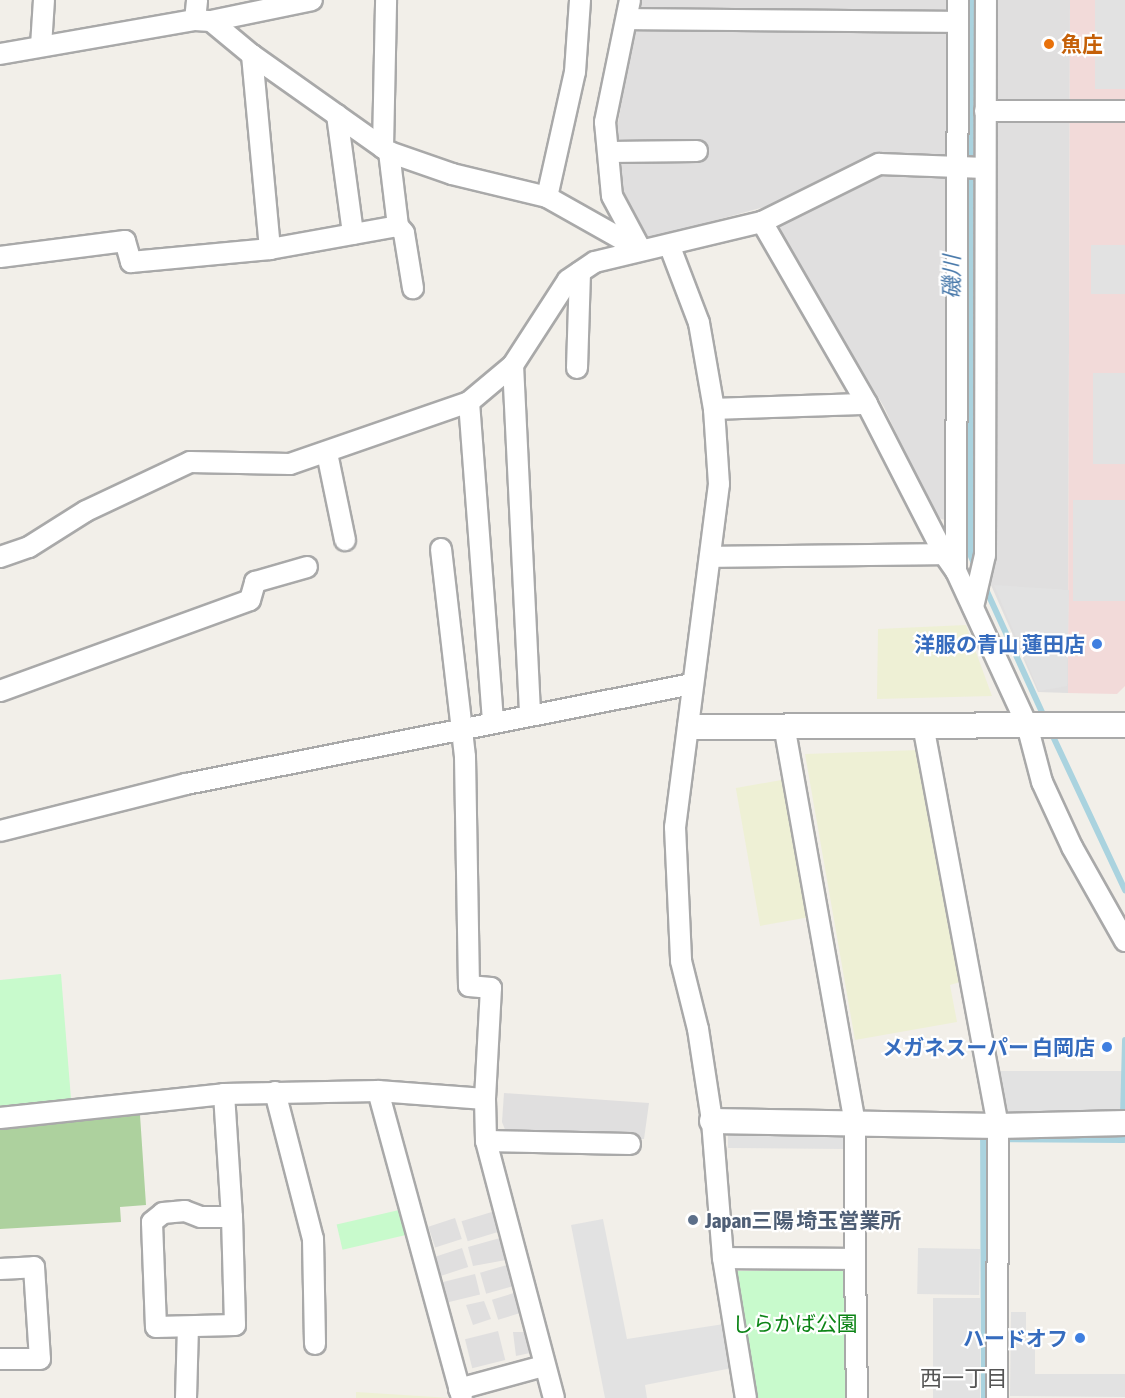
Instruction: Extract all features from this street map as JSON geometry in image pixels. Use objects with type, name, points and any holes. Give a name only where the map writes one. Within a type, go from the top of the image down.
[{"type":"street","points":[[40,46],[44,0]]},
{"type":"street","points":[[197,0],[203,20],[386,150],[452,174],[546,197],[641,250]]},
{"type":"street","points":[[0,54],[312,0]]},
{"type":"street","points":[[386,0],[386,150],[398,226],[404,233],[413,288]]},
{"type":"street","points":[[546,197],[574,72],[580,0]]},
{"type":"street","points":[[956,571],[958,0]]},
{"type":"street","points":[[973,607],[985,555],[986,0]]},
{"type":"street","points":[[641,250],[612,195],[605,122],[629,10],[958,22]]},
{"type":"street","points":[[252,55],[270,249]]},
{"type":"street","points":[[985,111],[1125,111]]},
{"type":"street","points":[[337,116],[353,234]]},
{"type":"street","points":[[609,152],[697,151]]},
{"type":"street","points":[[0,557],[29,546],[86,511],[190,462],[290,464],[469,402],[513,365],[568,280],[595,262],[641,250],[670,247],[762,222],[879,164],[985,168]]},
{"type":"street","points":[[762,222],[867,404],[944,555],[956,571],[1027,725],[1042,782],[1072,847],[1125,941]]},
{"type":"street","points":[[0,257],[125,241],[131,262],[270,249],[398,226]]},
{"type":"street","points":[[670,247],[699,323],[714,409],[719,484],[692,684],[690,727],[675,827],[681,961],[698,1029],[712,1122],[723,1258],[746,1398]]},
{"type":"street","points":[[577,368],[580,272]]},
{"type":"street","points":[[513,365],[530,715]]},
{"type":"street","points":[[469,402],[493,723]]},
{"type":"street","points":[[714,409],[867,404]]},
{"type":"street","points":[[327,453],[345,540]]},
{"type":"street","points":[[441,549],[459,731],[465,757],[469,986],[491,988],[484,1099],[486,1141],[543,1365],[554,1398]]},
{"type":"street","points":[[710,557],[944,555]]},
{"type":"street","points":[[0,691],[249,600],[255,582],[307,567]]},
{"type":"street","points":[[0,831],[186,784],[692,684]]},
{"type":"street","points":[[784,725],[855,1123],[857,1398]]},
{"type":"street","points":[[923,725],[998,1126],[997,1398]]},
{"type":"street","points":[[690,727],[1125,725]]},
{"type":"street","points":[[0,1118],[224,1094],[378,1091],[484,1099]]},
{"type":"street","points":[[378,1091],[460,1394],[543,1365]]},
{"type":"street","points":[[275,1092],[313,1239],[315,1344]]},
{"type":"street","points":[[224,1094],[232,1217],[235,1325],[156,1327],[152,1222],[163,1213],[184,1211],[201,1217],[232,1217]]},
{"type":"street","points":[[712,1122],[998,1126],[1125,1123]]},
{"type":"street","points":[[486,1141],[630,1144]]},
{"type":"street","points":[[723,1258],[855,1259]]},
{"type":"street","points":[[0,1269],[34,1267],[40,1359],[0,1359]]},
{"type":"street","points":[[186,1398],[188,1327]]},
{"type":"shaded area","points":[[639,0],[1070,0],[1068,693],[1038,692],[965,526],[935,517],[884,407],[764,207],[644,240],[623,195],[616,135]]},
{"type":"shaded area","points":[[1070,0],[1125,0],[1125,686],[1117,694],[1068,693]]},
{"type":"shaded area","points":[[1095,0],[1125,0],[1125,89],[1095,89]]},
{"type":"shaded area","points":[[1091,245],[1125,245],[1125,294],[1091,294]]},
{"type":"shaded area","points":[[1093,373],[1125,373],[1125,464],[1093,464]]},
{"type":"shaded area","points":[[1073,500],[1125,500],[1125,601],[1073,601]]},
{"type":"shaded area","points":[[994,585],[1069,590],[1067,686],[1039,691]]},
{"type":"shaded area","points":[[1000,1071],[1125,1071],[1125,1116],[1000,1116]]},
{"type":"shaded area","points":[[504,1093],[649,1103],[644,1139],[508,1137],[502,1122]]},
{"type":"shaded area","points":[[728,1134],[840,1134],[847,1142],[845,1149],[728,1148]]},
{"type":"shaded area","points":[[495,1211],[501,1231],[468,1241],[462,1221]]},
{"type":"shaded area","points":[[455,1218],[462,1239],[435,1248],[428,1227]]},
{"type":"shaded area","points":[[603,1219],[627,1339],[724,1324],[732,1368],[645,1385],[647,1398],[605,1398],[571,1225]]},
{"type":"shaded area","points":[[500,1238],[506,1260],[473,1266],[468,1247]]},
{"type":"shaded area","points":[[462,1248],[468,1267],[441,1276],[434,1257]]},
{"type":"shaded area","points":[[918,1248],[980,1249],[979,1295],[917,1294]]},
{"type":"shaded area","points":[[507,1265],[513,1286],[486,1294],[480,1273]]},
{"type":"shaded area","points":[[475,1274],[480,1294],[447,1303],[442,1282]]},
{"type":"shaded area","points":[[514,1293],[520,1313],[498,1320],[492,1300]]},
{"type":"shaded area","points":[[933,1298],[980,1298],[980,1398],[933,1398]]},
{"type":"shaded area","points":[[484,1301],[491,1319],[473,1325],[466,1305]]},
{"type":"shaded area","points":[[1011,1312],[1026,1312],[1026,1338],[1035,1339],[1035,1374],[1125,1374],[1125,1397],[1010,1396]]},
{"type":"shaded area","points":[[498,1331],[505,1360],[472,1368],[465,1339]]},
{"type":"shaded area","points":[[513,1332],[525,1332],[530,1353],[516,1356]]},
{"type":"green space","points":[[966,625],[992,696],[877,699],[878,629]]},
{"type":"green space","points":[[919,750],[960,982],[950,985],[957,1022],[855,1040],[805,754]]},
{"type":"green space","points":[[787,779],[811,917],[760,926],[736,788]]},
{"type":"green space","points":[[61,974],[71,1099],[0,1108],[0,980]]},
{"type":"green space","points":[[140,1115],[146,1205],[120,1207],[121,1222],[0,1229],[0,1124]]},
{"type":"green space","points":[[399,1210],[405,1235],[342,1250],[337,1224]]},
{"type":"green space","name":"しらかば公園","points":[[845,1270],[848,1398],[755,1398],[736,1271]]},
{"type":"green space","points":[[356,1392],[451,1398],[356,1398]]},
{"type":"waterway","name":"磯川","points":[[971,0],[970,554],[976,568]]},
{"type":"waterway","points":[[984,585],[1046,721]]},
{"type":"waterway","points":[[1050,730],[1125,890]]},
{"type":"waterway","points":[[1123,1118],[1125,1040]]},
{"type":"waterway","points":[[984,1398],[983,1139],[1123,1140],[1123,1128]]},
{"type":"place","name":"魚庄","points":[[1049,44]]},
{"type":"place","name":"洋服の青山 蓮田店","points":[[1097,644]]},
{"type":"place","name":"メガネスーパー 白岡店","points":[[1107,1047]]},
{"type":"place","name":"Japan三陽 埼玉営業所","points":[[693,1220]]},
{"type":"place","name":"ハードオフ","points":[[1080,1338]]},
{"type":"district","name":"西一丁目","points":[[964,1379]]}]
